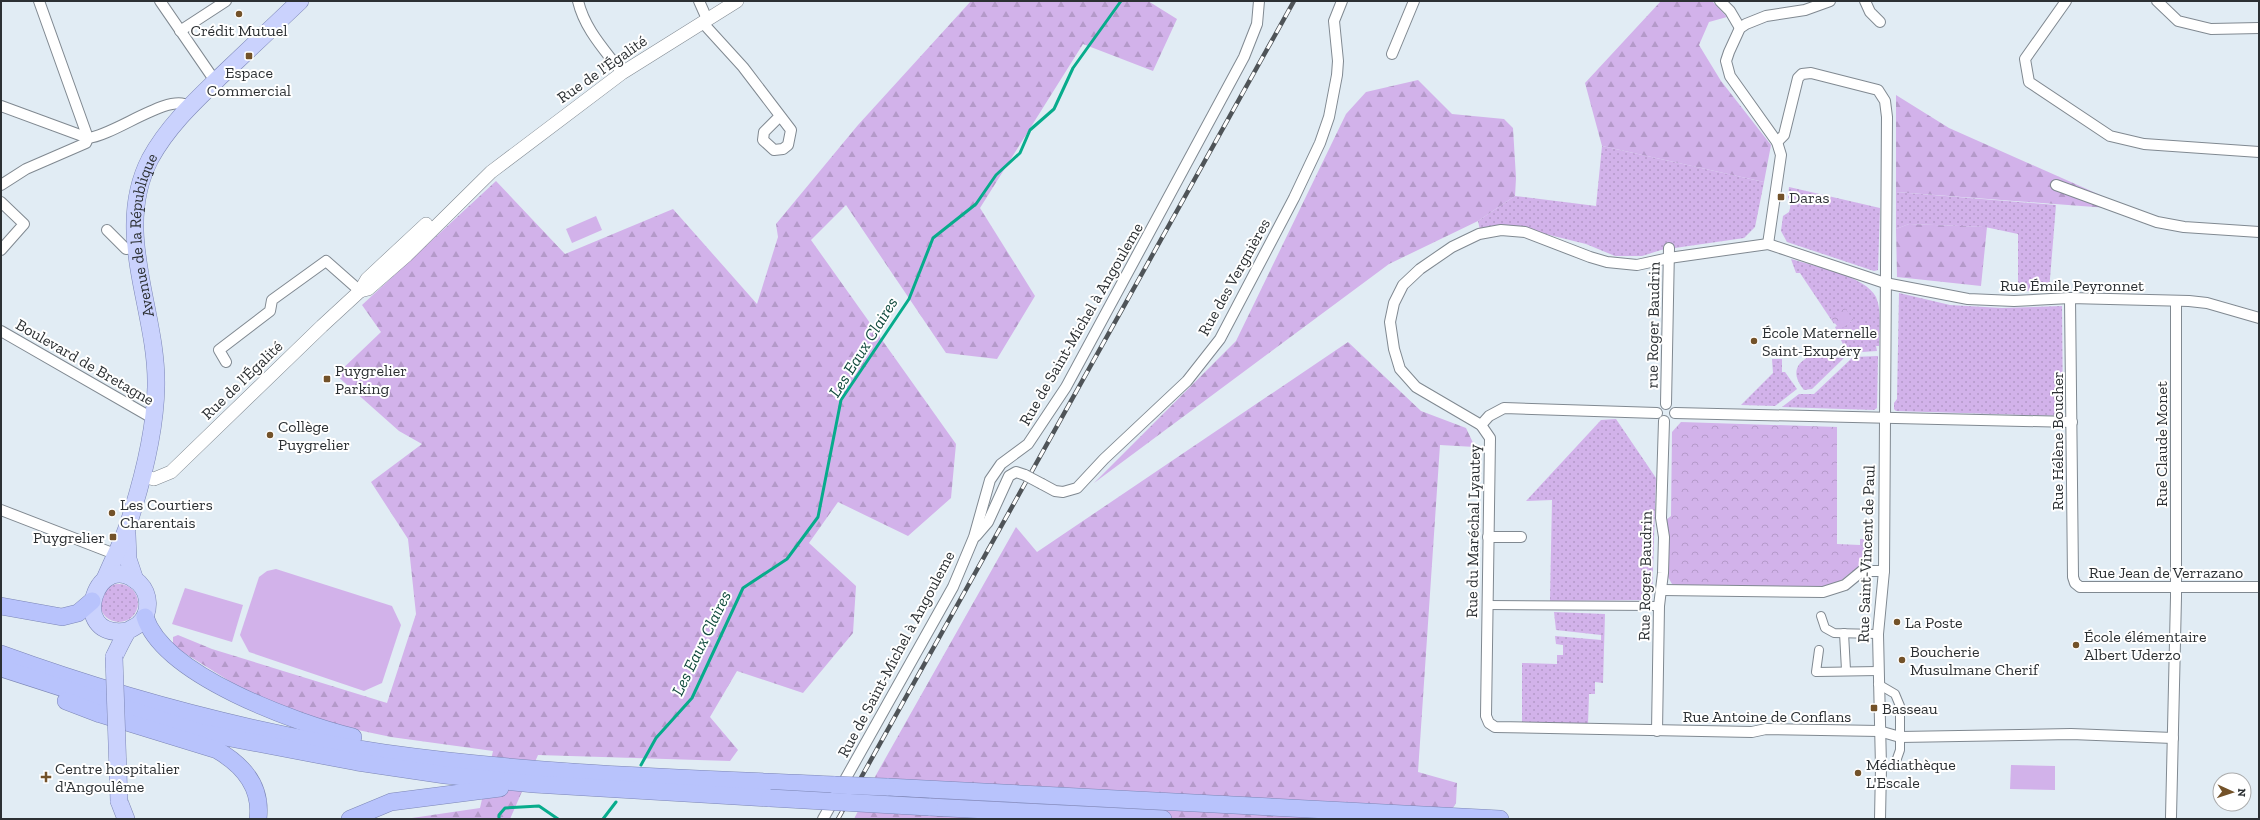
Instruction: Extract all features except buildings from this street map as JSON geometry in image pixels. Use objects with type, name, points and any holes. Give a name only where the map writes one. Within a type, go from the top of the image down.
[{"type":"highway","points":[[1,606],[62,617],[78,613],[92,601]]},
{"type":"highway","points":[[145,617],[147,625],[165,648],[210,680],[252,703],[288,718],[322,729],[373,742],[385,753]]},
{"type":"highway","points":[[1,654],[86,684],[184,712],[294,737],[385,753],[552,771],[1500,819]]},
{"type":"highway","points":[[1,668],[199,732],[356,762],[445,775],[534,784],[1163,819]]},
{"type":"highway","points":[[1,672],[29,687],[100,714],[217,750],[234,760],[249,777],[258,798],[258,819]]},
{"type":"highway","points":[[350,819],[391,802],[534,784]]},
{"type":"main road","name":"Avenue de la République","points":[[105,579],[122,557],[127,526],[142,476],[154,419],[156,382],[153,337],[134,248],[138,202],[150,160],[188,106],[300,1]]},
{"type":"main road","name":"Avenue de la République","points":[[122,557],[136,580]]},
{"type":"main road","points":[[120,575],[136,580],[146,593],[148,601],[145,617],[140,623],[127,631],[113,631],[106,628],[95,617],[92,601],[98,585],[105,579],[120,575]]},
{"type":"main road","points":[[106,628],[114,657],[118,801],[116,819]]},
{"type":"main road","points":[[114,657],[127,631]]},
{"type":"main road","points":[[118,801],[126,819]]},
{"type":"street","points":[[1,185],[26,170],[86,143],[88,138],[39,1]]},
{"type":"street","points":[[160,1],[215,81]]},
{"type":"street","points":[[180,31],[226,1]]},
{"type":"street","points":[[578,1],[582,15],[590,31],[622,73]]},
{"type":"street","points":[[699,1],[704,21],[743,67],[780,116]]},
{"type":"street","name":"Rue de l'Égalité","points":[[142,476],[154,479],[171,472],[360,291],[367,279],[463,190],[491,172],[622,73],[738,1]]},
{"type":"street","name":"Rue de Saint-Michel à Angouleme","points":[[823,819],[953,587],[974,537],[990,480],[1001,464],[1028,444],[1043,424],[1066,387],[1213,117],[1254,37],[1259,1]]},
{"type":"street","name":"Rue des Vergnières","points":[[974,537],[988,522],[1009,476],[1016,472],[1055,491],[1063,492],[1077,488],[1104,459],[1187,381],[1220,339],[1294,198],[1320,143],[1329,117],[1337,75],[1337,47],[1334,21],[1342,1]]},
{"type":"street","points":[[1392,54],[1414,1]]},
{"type":"street","points":[[1720,1],[1730,12],[1740,28]]},
{"type":"street","points":[[1768,244],[1781,165],[1781,155],[1777,142],[1730,76],[1726,61],[1740,28],[1766,16],[1805,10],[1830,1]]},
{"type":"street","points":[[1865,1],[1870,12],[1880,22]]},
{"type":"street","points":[[2066,1],[2025,59],[2029,82],[2110,136],[2144,144],[2259,152]]},
{"type":"street","points":[[2157,1],[2178,21],[2211,29],[2259,28]]},
{"type":"street","name":"Rue Saint-Vincent de Paul","points":[[1777,142],[1784,135],[1798,78],[1802,74],[1811,72],[1878,90],[1885,101],[1887,118],[1884,571],[1878,634],[1880,819]]},
{"type":"street","points":[[1,106],[88,138],[102,136],[166,105],[179,102],[188,106]]},
{"type":"street","points":[[2056,185],[2140,218],[2184,226],[2259,232]]},
{"type":"street","points":[[1,202],[24,224],[1,250]]},
{"type":"street","points":[[107,230],[126,249],[134,248]]},
{"type":"street","name":"Rue du Maréchal Lyautey","points":[[1486,716],[1490,438],[1481,425],[1416,387],[1400,369],[1394,350],[1390,322],[1394,303],[1403,285],[1420,269],[1452,247],[1479,234],[1502,230],[1525,232],[1607,262],[1636,265],[1669,258],[1768,244],[1885,283]]},
{"type":"street","name":"rue Roger Baudrin","points":[[1666,404],[1669,248]]},
{"type":"street","points":[[226,362],[219,350],[270,311],[272,300],[326,261],[360,291]]},
{"type":"street","name":"Rue Émile Peyronnet","points":[[1885,283],[1968,299],[2014,300],[2070,298],[2207,303],[2259,318]]},
{"type":"street","name":"Rue Hélène Boucher","points":[[2070,298],[2072,576],[2075,583]]},
{"type":"street","name":"Rue Claude Monet","points":[[2171,817],[2176,587],[2176,301]]},
{"type":"street","name":"Boulevard de Bretagne","points":[[1,332],[154,419]]},
{"type":"street","points":[[1666,404],[1673,407],[1675,413],[1673,418],[1664,421],[1659,418],[1657,413],[1659,408],[1666,404]]},
{"type":"street","points":[[1481,425],[1489,416],[1504,408],[1657,413]]},
{"type":"street","points":[[1675,413],[2072,422]]},
{"type":"street","name":"Rue Roger Baudrin","points":[[1657,731],[1659,606],[1662,590],[1664,537],[1661,518],[1664,421]]},
{"type":"street","points":[[1,510],[122,557]]},
{"type":"street","points":[[1488,537],[1521,537]]},
{"type":"street","points":[[1662,590],[1823,592],[1845,585],[1862,571],[1884,571]]},
{"type":"street","name":"Rue Jean de Verrazano","points":[[2075,583],[2080,587],[2259,588]]},
{"type":"street","points":[[1487,606],[1659,606]]},
{"type":"street","points":[[1821,616],[1825,628],[1834,633],[1878,634]]},
{"type":"street","points":[[1844,633],[1846,670]]},
{"type":"street","points":[[1819,650],[1816,675],[1846,670],[1878,670]]},
{"type":"street","points":[[1878,684],[1895,694],[1900,706],[1900,750],[1894,767]]},
{"type":"street","name":"Rue Antoine de Conflans","points":[[1486,716],[1488,723],[1495,727],[1752,732],[1766,729],[1879,731],[1900,738],[2071,734],[2173,738]]},
{"type":"green space","points":[[971,1],[1148,1],[1177,19],[1153,71],[1083,44],[980,208],[1035,296],[997,359],[946,353],[846,205],[811,240],[956,444],[951,498],[908,536],[838,502],[809,543],[856,586],[853,633],[803,693],[737,671],[710,717],[738,750],[730,761],[538,755],[510,819],[405,819],[480,808],[493,751],[391,737],[320,722],[257,698],[173,646],[173,637],[178,635],[212,649],[387,703],[416,614],[408,539],[371,482],[422,444],[399,431],[336,375],[381,332],[362,305],[496,181],[565,254],[673,209],[757,304],[778,237],[776,224],[858,125]]},
{"type":"green space","points":[[1661,1],[1712,1],[1727,17],[1709,22],[1699,45],[1721,81],[1771,145],[1764,182],[1602,146],[1585,83]]},
{"type":"green space","points":[[1418,80],[1452,114],[1504,119],[1513,128],[1516,178],[1515,196],[1478,221],[1389,264],[1094,483],[1236,341],[1346,114],[1366,92]]},
{"type":"green space","points":[[1896,95],[1949,128],[2134,210],[1896,192]]},
{"type":"green space","points":[[1602,146],[1764,182],[1755,227],[1744,238],[1661,250],[1642,256],[1615,256],[1586,244],[1509,225],[1480,230],[1478,221],[1515,196],[1596,206]]},
{"type":"green space","points":[[1789,187],[1880,208],[1878,270],[1874,271],[1787,242],[1781,231],[1783,216],[1789,212],[1792,200],[1788,198]]},
{"type":"green space","points":[[1896,192],[2056,205],[2049,291],[2018,291],[2018,234],[1985,227],[1909,224],[1896,229]]},
{"type":"green space","points":[[596,216],[602,230],[572,243],[566,229]]},
{"type":"green space","points":[[1909,224],[1987,227],[1981,286],[1897,277],[1896,229]]},
{"type":"green space","points":[[1791,259],[1851,278],[1862,283],[1870,290],[1876,297],[1879,308],[1879,346],[1876,346],[1877,351],[1847,353],[1835,327],[1837,326],[1840,329],[1853,320],[1831,318],[1835,323],[1834,324],[1800,273],[1796,273]]},
{"type":"green space","points":[[1899,293],[1950,305],[2002,308],[2062,306],[2063,416],[1896,411],[1894,409],[1894,403],[1897,399]]},
{"type":"green space","points":[[1845,308],[1853,320],[1840,330],[1831,318]]},
{"type":"green space","points":[[1348,342],[1421,411],[1466,428],[1475,447],[1440,445],[1418,772],[1457,783],[1456,803],[1446,819],[854,819],[876,775],[1016,527],[1037,552]]},
{"type":"green space","points":[[1878,356],[1877,408],[1874,410],[1782,407],[1799,394],[1814,394],[1853,357]]},
{"type":"green space","points":[[1809,357],[1844,358],[1812,389],[1804,390],[1798,381],[1796,372],[1803,360]]},
{"type":"green space","points":[[1772,359],[1782,359],[1782,372],[1785,372],[1797,389],[1775,406],[1741,405],[1773,373]]},
{"type":"green space","points":[[1616,419],[1656,478],[1652,600],[1550,601],[1552,500],[1526,501],[1601,420]]},
{"type":"green space","points":[[1681,422],[1837,427],[1837,544],[1860,545],[1860,539],[1870,539],[1869,567],[1855,570],[1838,583],[1827,588],[1672,584],[1668,577],[1669,536],[1666,520],[1671,516],[1672,432]]},
{"type":"green space","points":[[276,569],[392,606],[401,625],[382,683],[364,691],[249,652],[240,635],[259,577],[267,571]]},
{"type":"green space","points":[[115,584],[123,584],[133,589],[137,596],[137,610],[133,617],[123,622],[115,622],[105,617],[103,614],[100,607],[100,599],[105,589],[108,587]]},
{"type":"green space","points":[[185,588],[243,605],[232,642],[172,624]]},
{"type":"green space","points":[[1554,612],[1605,614],[1603,683],[1595,682],[1595,694],[1589,694],[1588,724],[1522,723],[1522,663],[1557,664],[1557,655],[1563,655],[1563,645],[1556,644],[1555,636],[1601,640],[1601,635],[1556,630]]},
{"type":"green space","points":[[2011,765],[2055,766],[2055,790],[2010,789]]},
{"type":"waterway","name":"Les Eaux Claires","points":[[641,765],[656,738],[692,698],[743,588],[787,559],[818,517],[841,400],[909,299],[933,238],[976,204],[996,175],[1020,153],[1030,130],[1054,109],[1073,68],[1121,1]]},
{"type":"waterway","name":"Les Eaux Claires","points":[[603,819],[616,802]]},
{"type":"waterway","name":"Les Eaux Claires","points":[[499,819],[499,815],[505,808],[539,806],[558,819]]},
{"type":"railway","points":[[838,819],[1294,1]]},
{"type":"place","name":"Crédit Mutuel","points":[[239,14]]},
{"type":"place","name":"Espace Commercial","points":[[249,56]]},
{"type":"place","name":"Daras","points":[[1781,197]]},
{"type":"place","name":"École Maternelle Saint-Exupéry","points":[[1754,341]]},
{"type":"place","name":"Puygrelier Parking","points":[[327,379]]},
{"type":"place","name":"Collège Puygrelier","points":[[270,435]]},
{"type":"place","name":"Les Courtiers Charentais","points":[[112,513]]},
{"type":"place","name":"Puygrelier","points":[[113,537]]},
{"type":"place","name":"La Poste","points":[[1897,622]]},
{"type":"place","name":"École élémentaire Albert Uderzo","points":[[2076,645]]},
{"type":"place","name":"Boucherie Musulmane Cherif","points":[[1902,660]]},
{"type":"place","name":"Basseau","points":[[1874,708]]},
{"type":"place","name":"Médiathèque L'Escale","points":[[1858,773]]},
{"type":"place","name":"Centre hospitalier d'Angoulême","points":[[46,777]]}]
